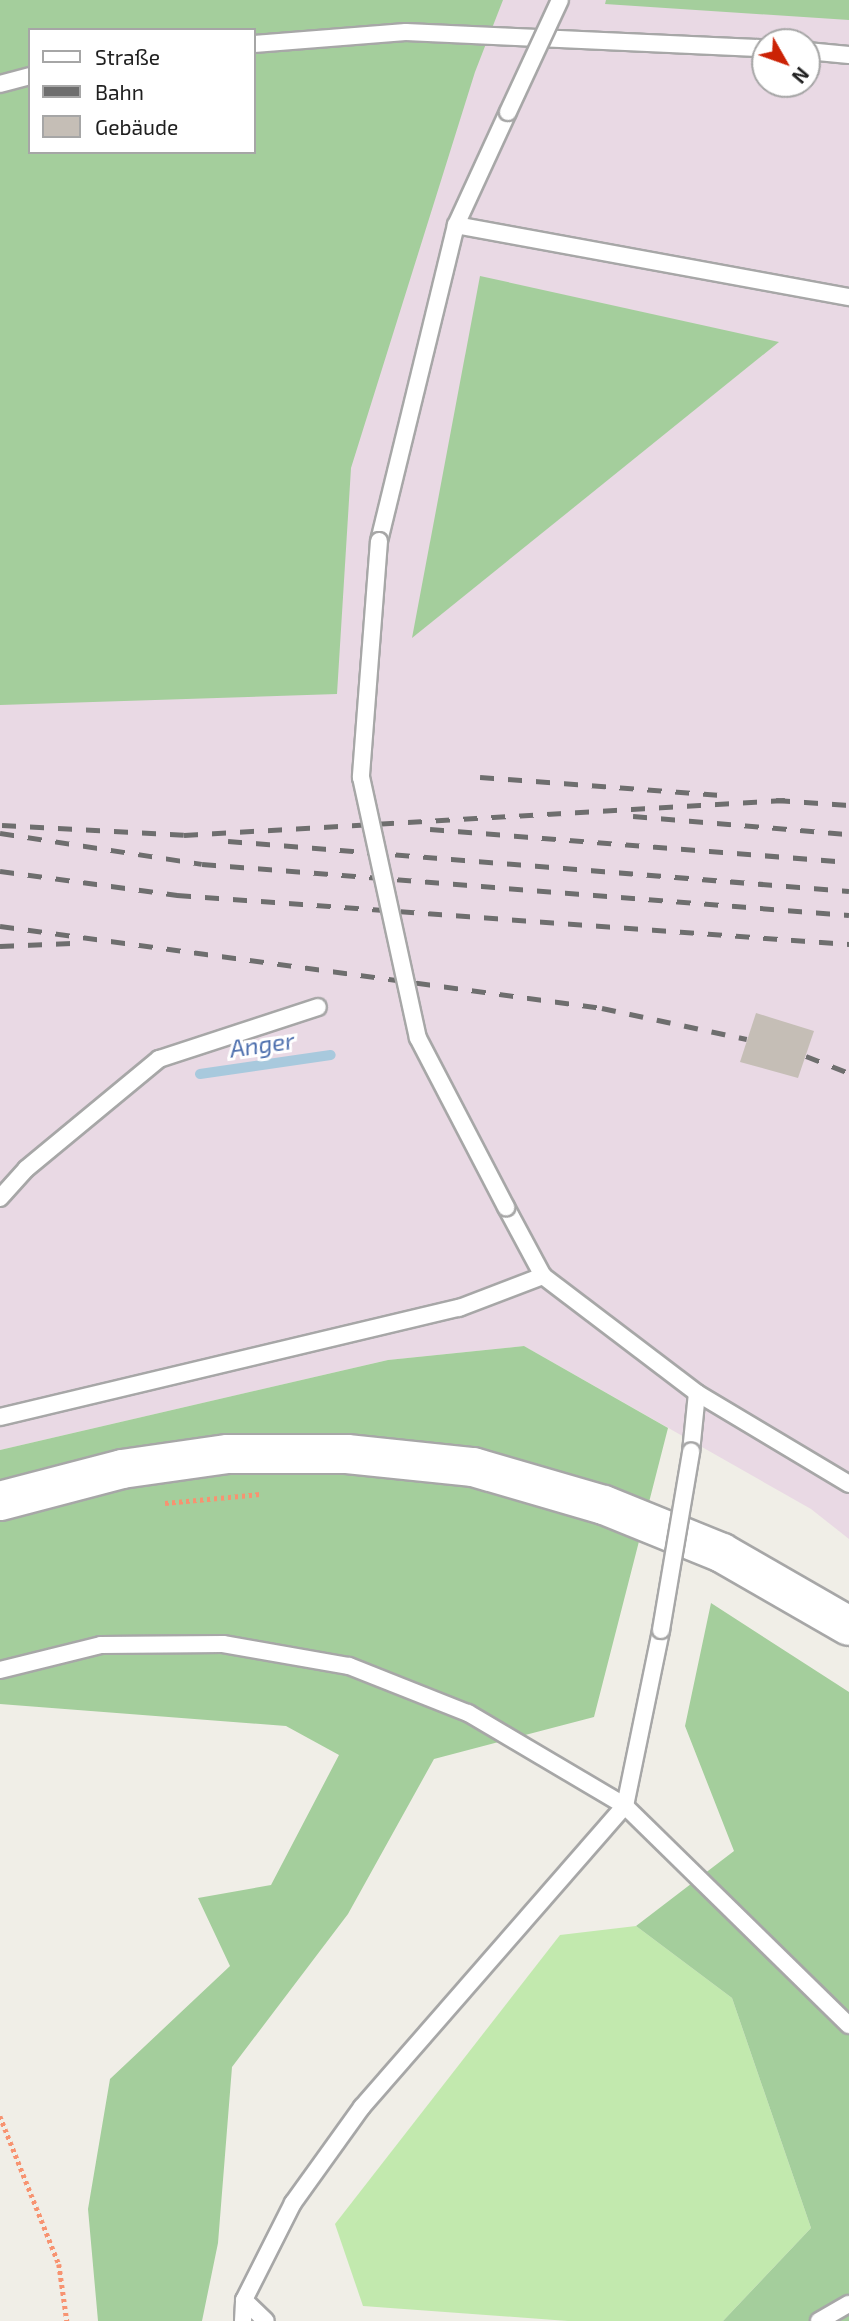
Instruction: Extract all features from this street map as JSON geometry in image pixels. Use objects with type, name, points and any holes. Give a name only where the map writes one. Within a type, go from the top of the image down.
[{"type":"street","points":[[0,1501],[122,1469],[228,1454],[347,1454],[473,1467],[604,1506],[722,1553],[849,1626]]},
{"type":"lane","points":[[560,0],[456,225],[379,541],[360,778],[418,1038],[542,1276],[697,1393],[849,1484]]},
{"type":"lane","points":[[256,44],[406,32],[751,47]]},
{"type":"lane","points":[[821,52],[849,55]]},
{"type":"lane","points":[[0,84],[28,77]]},
{"type":"lane","points":[[456,225],[849,297]]},
{"type":"lane","points":[[0,1198],[26,1169],[159,1059],[318,1007]]},
{"type":"lane","points":[[0,1417],[459,1308],[542,1276]]},
{"type":"lane","points":[[243,2321],[244,2300],[293,2203],[362,2107],[625,1806],[661,1630],[691,1451],[697,1393]]},
{"type":"lane","points":[[0,1670],[101,1645],[223,1644],[349,1666],[468,1713],[625,1806],[849,2025]]},
{"type":"lane","points":[[244,2300],[266,2321]]},
{"type":"lane","points":[[819,2321],[849,2304]]},
{"type":"path","points":[[153,1505],[271,1493]]},
{"type":"path","points":[[0,2116],[59,2264],[67,2321]]},
{"type":"shaded area","points":[[176,0],[849,0],[849,1539],[811,1509],[524,1346],[388,1360],[0,1450],[0,18]]},
{"type":"green space","points":[[0,0],[503,0],[475,72],[351,468],[337,694],[0,705]]},
{"type":"green space","points":[[606,0],[849,0],[849,20],[605,4]]},
{"type":"green space","points":[[480,276],[779,342],[412,638]]},
{"type":"green space","points":[[524,1346],[668,1428],[594,1717],[434,1759],[348,1914],[232,2067],[218,2243],[202,2321],[98,2321],[88,2209],[110,2079],[230,1966],[198,1898],[271,1885],[339,1755],[286,1726],[0,1704],[0,1450],[388,1360]]},
{"type":"green space","points":[[711,1603],[849,1692],[849,2321],[723,2321],[811,2228],[732,1998],[636,1926],[734,1851],[685,1726]]},
{"type":"green space","points":[[636,1926],[732,1998],[811,2228],[723,2321],[568,2321],[363,2306],[335,2224],[560,1935]]},
{"type":"building","points":[[756,1013],[814,1031],[798,1078],[740,1062]]},
{"type":"waterway","name":"Anger","points":[[200,1074],[331,1055]]},
{"type":"railway","points":[[480,777],[717,795]]},
{"type":"railway","points":[[776,800],[849,805]]},
{"type":"railway","points":[[2,825],[184,835],[785,800]]},
{"type":"railway","points":[[633,816],[849,834]]},
{"type":"railway","points":[[430,829],[849,862]]},
{"type":"railway","points":[[0,833],[202,864],[849,915]]},
{"type":"railway","points":[[228,841],[849,891]]},
{"type":"railway","points":[[0,871],[177,895],[849,944]]},
{"type":"railway","points":[[0,926],[602,1008],[747,1039]]},
{"type":"railway","points":[[0,946],[72,943]]},
{"type":"railway","points":[[806,1056],[849,1073]]}]
